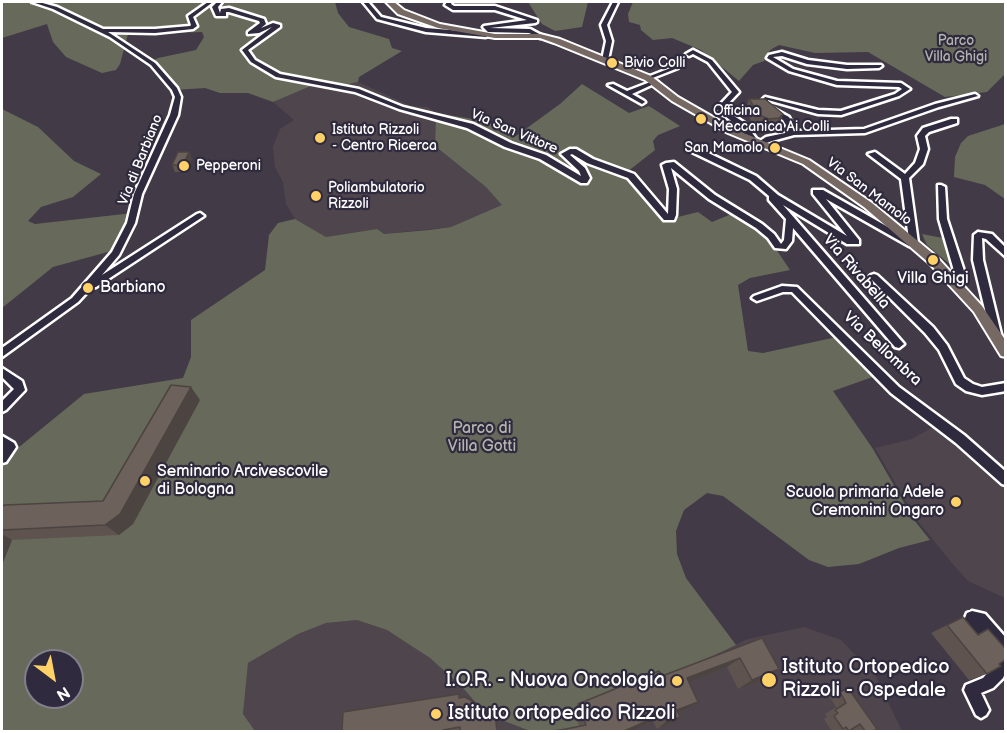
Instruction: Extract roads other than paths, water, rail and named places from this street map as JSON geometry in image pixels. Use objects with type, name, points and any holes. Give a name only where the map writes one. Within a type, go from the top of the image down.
[{"type":"main road","name":"Via San Mamolo","points":[[390,2],[397,10],[425,23],[495,36],[540,36],[604,60],[651,80],[690,108],[757,142],[806,162],[833,179],[916,245],[956,283],[996,334],[1005,352]]},
{"type":"street","name":"Via di Barbiano","points":[[35,2],[103,30],[153,64],[175,89],[178,97],[174,116],[138,194],[128,229],[116,253],[87,288]]},
{"type":"street","points":[[103,30],[191,28],[194,26],[190,17],[211,2]]},
{"type":"street","name":"Via San Vittore","points":[[219,2],[215,7],[219,15],[224,15],[223,10],[229,10],[262,20],[262,24],[250,33],[257,33],[273,25],[278,26],[245,50],[253,61],[278,75],[357,90],[401,108],[470,126],[508,145],[543,157],[584,181],[586,178],[582,170],[566,154],[573,152],[590,161],[631,176],[667,218],[671,218],[672,215],[673,189],[666,165],[671,164],[712,197],[759,226],[771,236],[778,246],[783,247],[788,241],[789,221]]},
{"type":"street","points":[[366,2],[379,18],[410,27],[495,36]]},
{"type":"street","name":"Via San Mamolo","points":[[450,2],[447,4],[453,8],[495,8],[535,21],[486,27],[490,31],[530,31],[540,36]]},
{"type":"street","points":[[604,60],[609,41],[604,25],[615,2]]},
{"type":"street","name":"Via San Mamolo","points":[[689,54],[693,52],[710,61],[736,92],[719,109],[742,125],[757,142]]},
{"type":"street","points":[[794,132],[786,119],[764,106],[767,98],[818,112],[840,113],[852,111],[907,89],[901,85],[837,83],[791,70],[770,58],[771,56],[782,54],[807,62],[879,66]]},
{"type":"street","points":[[627,93],[675,68]]},
{"type":"street","points":[[611,85],[642,102]]},
{"type":"street","points":[[757,142],[794,132],[865,131],[937,105],[975,96]]},
{"type":"street","points":[[905,178],[919,164],[924,149],[921,136],[926,130],[954,121]]},
{"type":"street","points":[[695,150],[753,178],[775,198],[852,242],[856,242],[816,192],[820,192],[916,245]]},
{"type":"street","points":[[872,154],[905,178],[916,245]]},
{"type":"street","points":[[941,187],[943,219],[960,274],[956,283]]},
{"type":"street","points":[[775,198],[771,201],[789,221]]},
{"type":"street","name":"Via di Barbiano","points":[[2,353],[59,312],[87,288],[200,216]]},
{"type":"street","name":"Via Rivabella","points":[[789,221],[899,344]]},
{"type":"street","points":[[996,334],[978,260],[978,235],[989,236],[1005,254]]},
{"type":"street","name":"Via Rivabella","points":[[874,276],[929,330],[943,348],[960,381],[970,388],[982,391],[1005,387]]},
{"type":"street","name":"Via Bellombra","points":[[757,298],[782,289],[794,289],[895,390],[960,439],[1005,480]]},
{"type":"street","points":[[2,372],[18,384],[20,390],[2,407]]},
{"type":"street","points":[[2,441],[10,447],[2,458]]},
{"type":"street","points":[[981,710],[971,690],[988,683],[998,673],[999,656],[971,624],[972,618],[980,619],[1005,649]]},
{"type":"place","name":"Bivio Colli","points":[[612,63]]},
{"type":"place","name":"Officina Meccanica Ai Colli","points":[[701,119]]},
{"type":"place","name":"Istituto Rizzoli - Centro Ricerca","points":[[320,138]]},
{"type":"place","name":"San Mamolo","points":[[775,148]]},
{"type":"place","name":"Pepperoni","points":[[184,166]]},
{"type":"place","name":"Poliambulatorio Rizzoli","points":[[316,196]]},
{"type":"place","name":"Villa Ghigi","points":[[933,260]]},
{"type":"place","name":"Barbiano","points":[[88,288]]},
{"type":"place","name":"Seminario Arcivescovile di Bologna","points":[[145,481]]},
{"type":"place","name":"Scuola primaria Adele Cremonini Ongaro","points":[[956,502]]},
{"type":"place","name":"Istituto Ortopedico Rizzoli - Ospedale","points":[[769,680]]},
{"type":"place","name":"I.O.R. - Nuova Oncologia","points":[[677,681]]},
{"type":"place","name":"Istituto ortopedico Rizzoli","points":[[436,714]]},
{"type":"park label","name":"Parco Villa Ghigi","points":[[956,50]]},
{"type":"park label","name":"Parco di Villa Gotti","points":[[482,438]]}]
